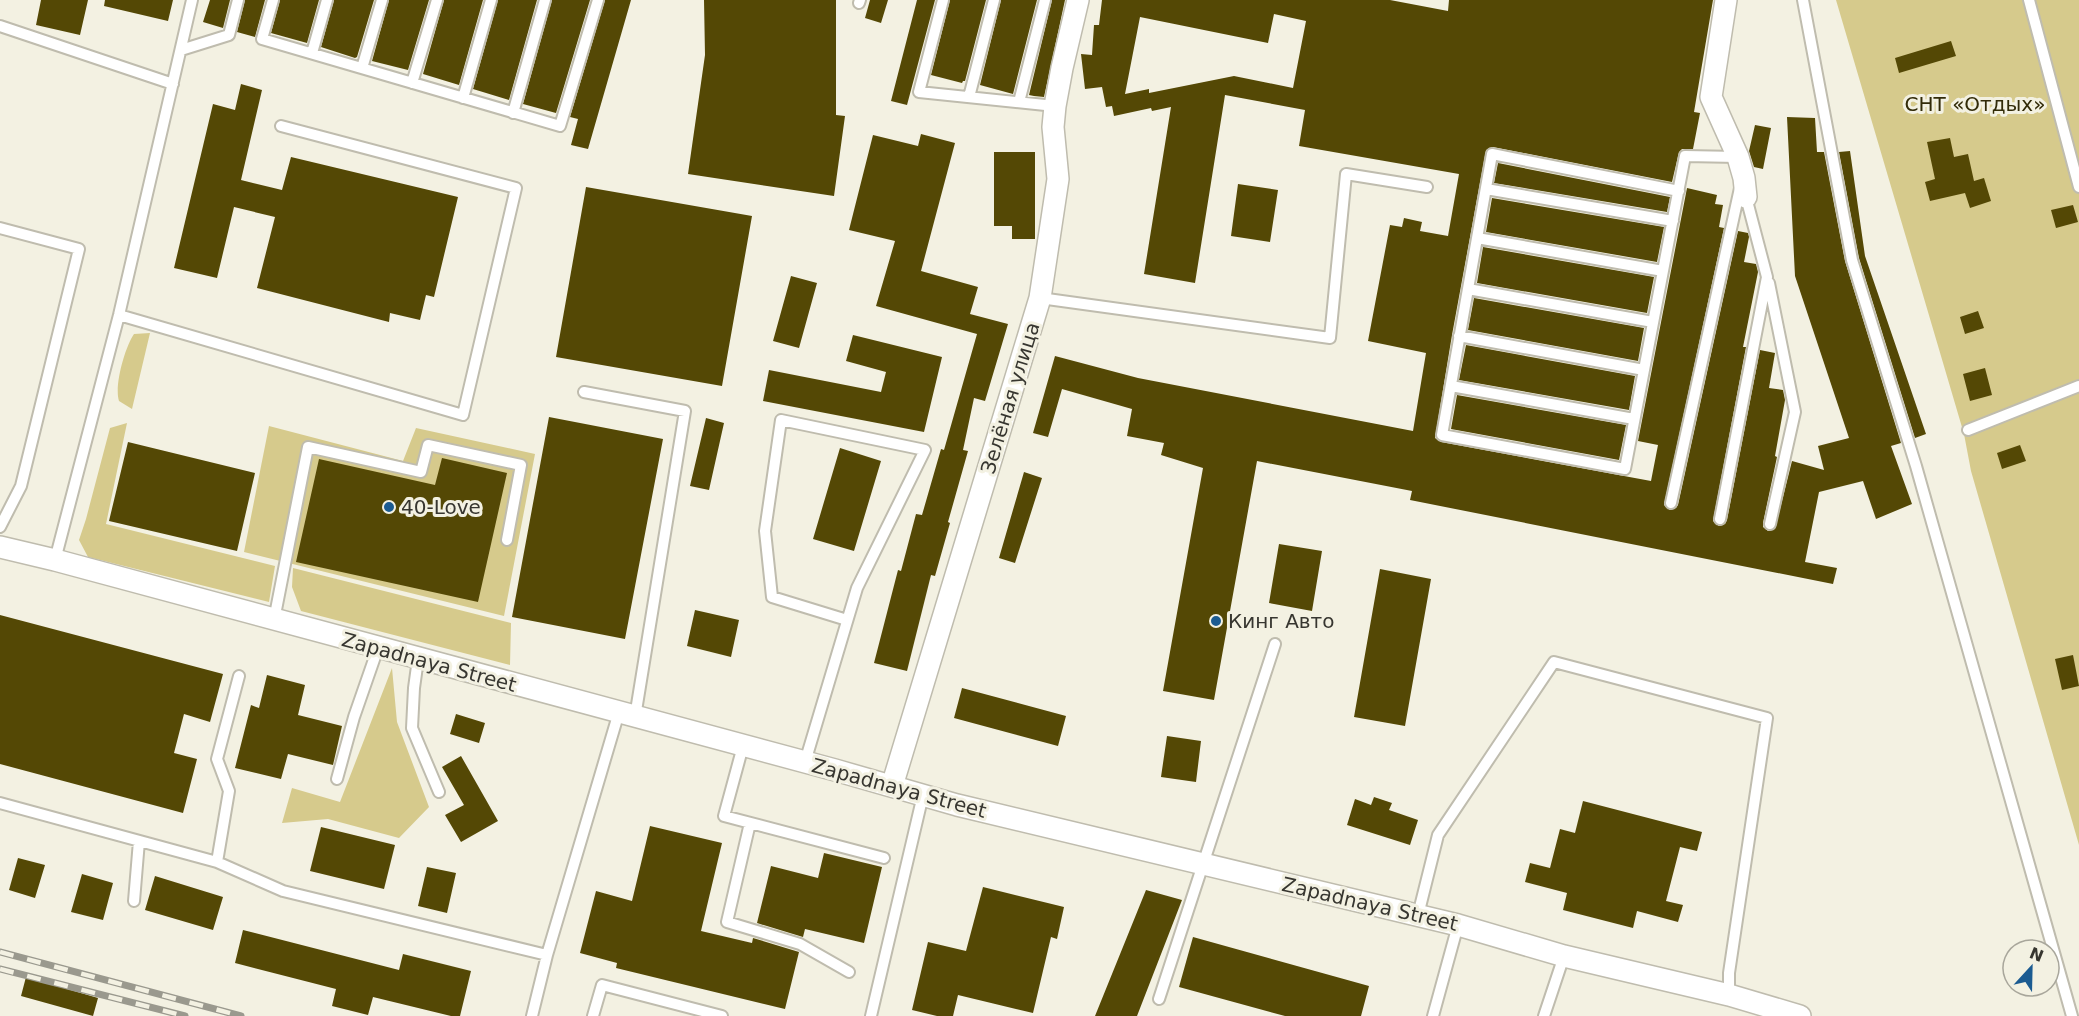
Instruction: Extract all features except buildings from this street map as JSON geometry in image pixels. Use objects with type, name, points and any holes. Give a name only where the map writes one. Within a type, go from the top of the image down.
[{"type":"street","name":"Зелёная улица","points":[[892,786],[1040,298],[1058,179],[1053,127],[1055,106],[1078,0]]},
{"type":"street","points":[[1726,0],[1711,97],[1741,165],[1746,196]]},
{"type":"street","name":"Zapadnaya Street","points":[[0,547],[805,762],[957,805],[1458,925],[1564,956],[1729,995],[1800,1016]]},
{"type":"lane","points":[[55,560],[119,315],[192,0]]},
{"type":"lane","points":[[181,50],[229,35],[238,0]]},
{"type":"lane","points":[[273,0],[262,39],[560,126],[598,0]]},
{"type":"lane","points":[[312,53],[327,0]]},
{"type":"lane","points":[[362,68],[382,0]]},
{"type":"lane","points":[[412,83],[437,0]]},
{"type":"lane","points":[[463,98],[491,0]]},
{"type":"lane","points":[[513,113],[545,0]]},
{"type":"lane","points":[[943,0],[919,92],[1055,106]]},
{"type":"lane","points":[[969,97],[994,0]]},
{"type":"lane","points":[[1019,102],[1045,0]]},
{"type":"lane","points":[[1803,0],[1852,260],[1916,466],[2072,1016]]},
{"type":"lane","points":[[2029,0],[2079,187]]},
{"type":"lane","points":[[0,26],[172,84]]},
{"type":"lane","points":[[119,315],[463,415],[516,188],[281,126]]},
{"type":"lane","points":[[1671,503],[1741,165],[1685,156],[1679,190],[1673,221],[1624,470],[1442,435],[1492,154],[1679,190]]},
{"type":"lane","points":[[1040,298],[1330,338],[1346,174],[1427,187]]},
{"type":"lane","points":[[1486,189],[1673,221]]},
{"type":"lane","points":[[1746,196],[1767,277],[1795,412],[1770,524]]},
{"type":"lane","points":[[0,228],[79,249],[21,486],[0,527]]},
{"type":"lane","points":[[1477,238],[1663,271]]},
{"type":"lane","points":[[1720,519],[1767,277]]},
{"type":"lane","points":[[1468,289],[1653,322]]},
{"type":"lane","points":[[1460,336],[1644,370]]},
{"type":"lane","points":[[1450,386],[1634,419]]},
{"type":"lane","points":[[1968,430],[2079,386]]},
{"type":"lane","points":[[532,1016],[547,955],[627,715],[685,411],[584,392]]},
{"type":"lane","points":[[805,762],[857,588],[925,450],[781,420],[765,531],[772,597],[847,620]]},
{"type":"lane","points":[[274,620],[308,447],[421,472],[428,445],[521,465],[507,540]]},
{"type":"lane","points":[[1159,999],[1275,644]]},
{"type":"lane","points":[[338,779],[354,717],[378,648]]},
{"type":"lane","points":[[418,659],[412,728],[439,792]]},
{"type":"lane","points":[[1418,915],[1438,835],[1554,662],[1767,718],[1729,973],[1729,995]]},
{"type":"lane","points":[[217,862],[229,791],[217,759],[239,676]]},
{"type":"lane","points":[[743,746],[724,816],[884,858]]},
{"type":"lane","points":[[871,1016],[923,795]]},
{"type":"lane","points":[[0,802],[217,862],[283,891],[547,955]]},
{"type":"lane","points":[[750,823],[727,922],[800,944],[849,972]]},
{"type":"lane","points":[[134,901],[139,841]]},
{"type":"lane","points":[[1433,1016],[1458,925]]},
{"type":"lane","points":[[1544,1016],[1564,956]]},
{"type":"lane","points":[[593,1016],[602,985],[722,1016]]},
{"type":"green space","name":"СНТ «Отдых»","points":[[1836,0],[2079,0],[2079,845],[1971,471],[1964,434]]},
{"type":"green space","points":[[150,333],[132,409],[119,401],[118,386],[121,367],[134,334]]},
{"type":"green space","points":[[127,423],[106,524],[275,566],[269,602],[88,557],[79,540],[110,428]]},
{"type":"green space","name":"40-Love","points":[[269,426],[403,461],[416,428],[535,454],[504,616],[244,552]]},
{"type":"green space","points":[[293,568],[511,623],[510,665],[301,611],[292,587]]},
{"type":"green space","points":[[392,668],[397,722],[429,807],[399,838],[328,819],[282,823],[292,788],[340,802]]},
{"type":"railway","points":[[0,952],[241,1016]]},
{"type":"railway","points":[[0,969],[185,1016]]},
{"type":"place","name":"40-Love","points":[[389,507]]},
{"type":"place","name":"Кинг Авто","points":[[1216,621]]}]
